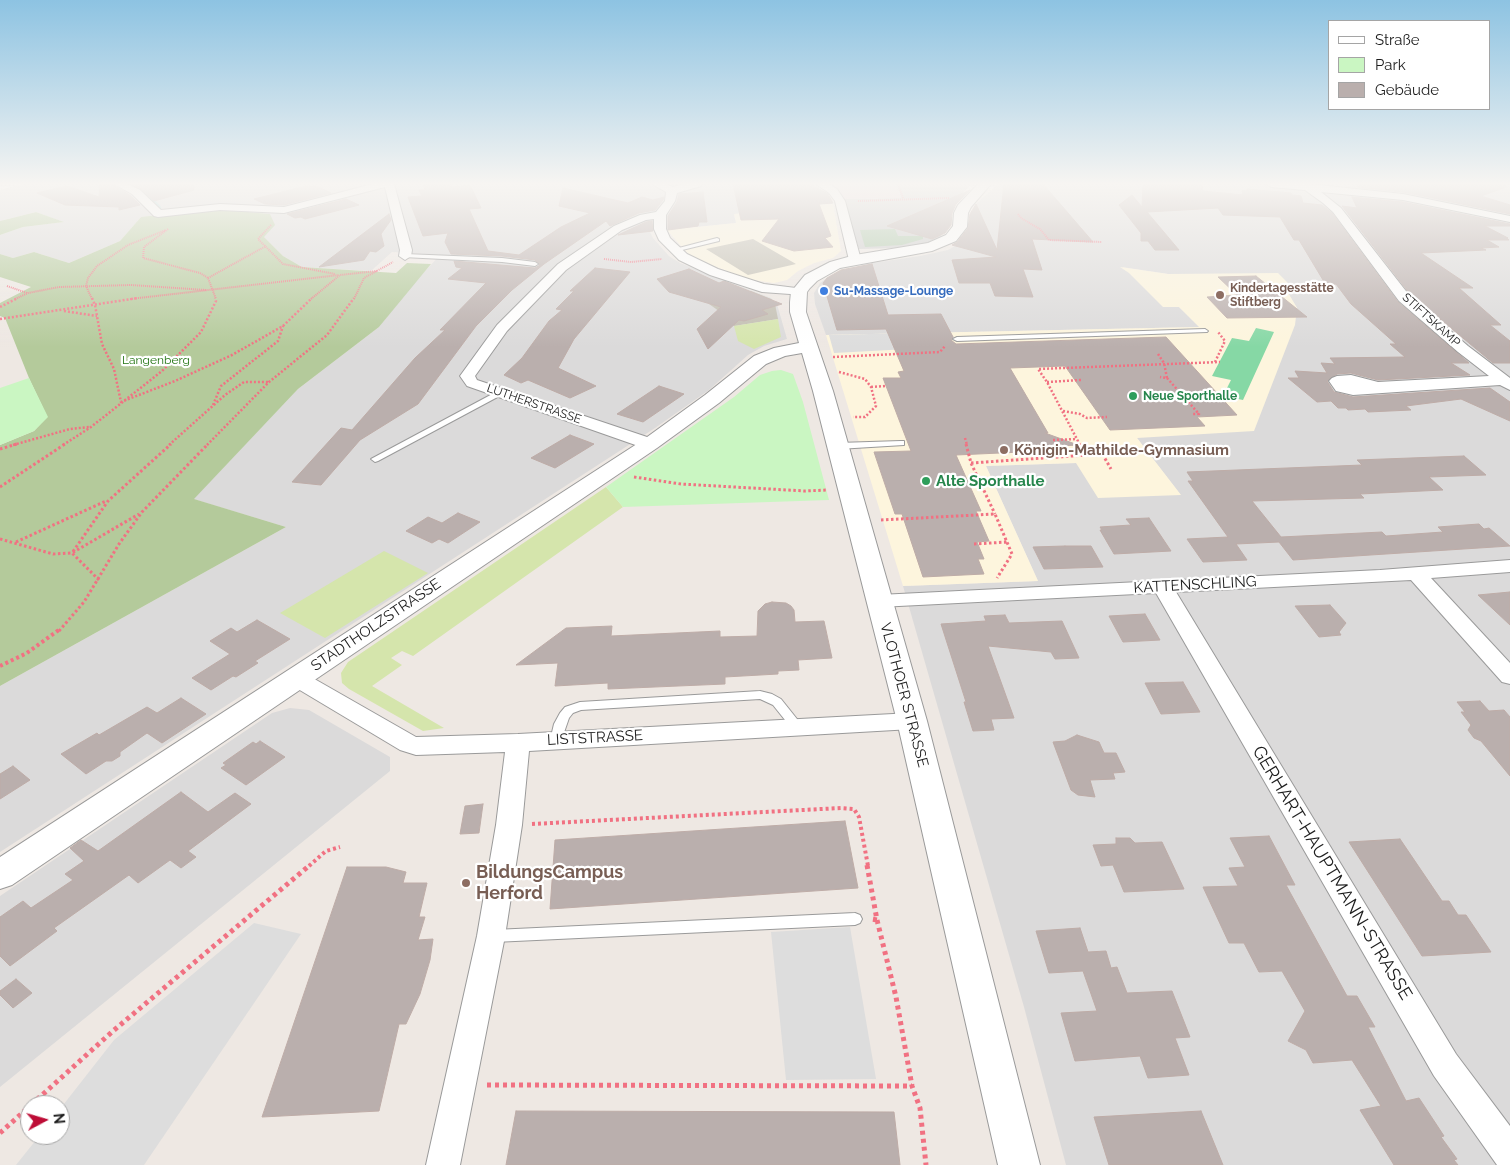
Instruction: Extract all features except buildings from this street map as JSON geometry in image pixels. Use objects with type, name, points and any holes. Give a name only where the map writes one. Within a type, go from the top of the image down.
[{"type":"street","points":[[403,238],[406,250],[405,256]]},
{"type":"street","name":"LUTHERSTRASSE","points":[[602,238],[576,256],[530,297],[502,328],[466,376],[472,383],[650,444]]},
{"type":"street","points":[[664,238],[678,253],[714,272],[755,285],[799,292],[811,278],[835,265],[924,249],[950,238]]},
{"type":"street","points":[[850,238],[855,260]]},
{"type":"street","name":"STIFTSKAMP","points":[[1359,238],[1404,298],[1463,350],[1507,382]]},
{"type":"street","name":"VLOTHOER STRASSE","points":[[799,292],[798,312],[830,417],[912,721],[1019,1165]]},
{"type":"street","name":"STADTHOLZSTRASSE","points":[[0,875],[650,444],[712,399],[747,370],[812,359]]},
{"type":"street","name":"STIFTSKAMP","points":[[1378,386],[1507,382]]},
{"type":"street","name":"KATTENSCHLING","points":[[879,601],[1416,573],[1510,566]]},
{"type":"street","points":[[1416,573],[1510,677]]},
{"type":"street","name":"GERHART-HAUPTMANN-STRASSE","points":[[1162,586],[1445,1065],[1510,1154]]},
{"type":"street","name":"LISTSTRASSE","points":[[296,678],[408,744],[430,746],[518,743],[912,721]]},
{"type":"street","points":[[443,1165],[491,936],[509,825],[518,743]]},
{"type":"lane","points":[[678,253],[716,240]]},
{"type":"lane","points":[[405,256],[502,260],[534,264]]},
{"type":"lane","points":[[957,339],[1205,331]]},
{"type":"lane","points":[[375,459],[501,393]]},
{"type":"lane","points":[[838,446],[901,443]]},
{"type":"lane","points":[[556,741],[564,716],[569,710],[580,706],[760,695],[777,702],[797,727]]},
{"type":"lane","points":[[491,936],[855,919]]},
{"type":"path","points":[[121,402],[114,369],[102,344],[95,305],[86,286],[88,278],[97,266],[128,245],[145,238]]},
{"type":"path","points":[[0,487],[91,426],[162,371],[201,332],[216,301],[208,278],[200,273],[171,264],[143,258],[144,247],[157,238]]},
{"type":"path","points":[[258,238],[283,264],[340,275]]},
{"type":"path","points":[[1048,238],[1049,240],[1102,242]]},
{"type":"path","points":[[208,278],[266,246]]},
{"type":"path","points":[[576,256],[631,262],[678,253]]},
{"type":"path","points":[[0,666],[27,653],[56,634],[84,602],[119,544],[142,512],[269,382],[327,335],[353,301],[364,278],[405,256]]},
{"type":"path","points":[[0,319],[160,295],[214,291],[376,271]]},
{"type":"path","points":[[121,402],[175,381],[232,355],[283,326],[340,275]]},
{"type":"path","points":[[0,307],[28,293],[59,287],[131,285],[214,291]]},
{"type":"path","points":[[7,286],[28,293]]},
{"type":"path","points":[[58,311],[97,316]]},
{"type":"path","points":[[211,408],[221,386],[278,341],[283,326]]},
{"type":"path","points":[[1205,331],[1221,334],[1225,341],[1215,362]]},
{"type":"path","points":[[812,359],[940,352],[946,345]]},
{"type":"path","points":[[1158,354],[1164,363],[1167,378],[1199,414],[1192,414]]},
{"type":"path","points":[[812,359],[832,370],[865,379],[870,387],[876,406],[865,416],[830,417]]},
{"type":"path","points":[[1087,455],[1076,439],[1047,382],[1037,368],[1220,362]]},
{"type":"path","points":[[1160,378],[1167,378]]},
{"type":"path","points":[[1047,382],[1080,380]]},
{"type":"path","points":[[72,553],[108,501],[211,408],[244,382],[269,382]]},
{"type":"path","points":[[870,387],[885,386]]},
{"type":"path","points":[[1063,411],[1080,414],[1087,418],[1107,418]]},
{"type":"path","points":[[0,449],[70,429],[91,426]]},
{"type":"path","points":[[965,438],[971,463],[1012,554],[996,577],[1004,594]]},
{"type":"path","points":[[1053,440],[1076,439]]},
{"type":"path","points":[[971,463],[1103,455],[1111,469]]},
{"type":"path","points":[[614,467],[635,478],[681,484],[816,490]]},
{"type":"path","points":[[16,542],[108,501]]},
{"type":"path","points":[[0,539],[53,554],[72,553],[142,512]]},
{"type":"path","points":[[858,521],[995,514]]},
{"type":"path","points":[[974,544],[1007,542]]},
{"type":"path","points":[[72,553],[99,580]]},
{"type":"path","points":[[509,825],[841,808],[854,809],[858,817],[877,920],[896,997],[912,1086],[920,1108],[926,1165]]},
{"type":"path","points":[[43,1095],[113,1031],[243,920],[285,888],[326,850],[340,847]]},
{"type":"path","points":[[855,919],[877,920]]},
{"type":"path","points":[[460,1085],[912,1086]]},
{"type":"path","points":[[0,1133],[20,1116]]},
{"type":"shaded area","points":[[0,238],[122,238],[69,263],[34,252],[13,258],[0,254]]},
{"type":"shaded area","points":[[265,238],[653,238],[669,256],[680,263],[771,298],[777,304],[787,339],[764,346],[748,355],[709,390],[655,428],[0,852],[0,686],[286,527],[193,499],[298,389],[379,327],[412,285],[440,255],[392,252],[371,271],[302,267],[283,256]]},
{"type":"shaded area","points":[[674,238],[839,238],[841,251],[833,258],[814,263],[798,271],[787,280],[774,283],[746,279],[690,256]]},
{"type":"shaded area","points":[[856,238],[936,238],[925,244],[900,248],[859,249]]},
{"type":"shaded area","points":[[965,238],[1510,238],[1510,1165],[1066,1165],[1024,1007],[903,586],[1038,581],[986,466],[1076,463],[1180,494],[1137,438],[1297,308],[1284,286],[1290,285],[1207,274],[1168,274],[1122,267],[1179,307],[1200,327],[826,335],[815,304],[814,293],[820,283],[827,278],[865,264],[948,250]]},
{"type":"shaded area","points":[[753,239],[796,264],[748,275],[706,249]]},
{"type":"shaded area","name":"Königin-Mathilde-Gymnasium","points":[[1120,267],[1168,274],[1278,273],[1290,285],[1284,286],[1297,308],[1295,325],[1254,431],[1137,438],[1181,495],[1098,498],[1076,463],[986,466],[1038,581],[903,586],[826,335],[1199,327],[1179,307],[1163,307],[1129,273]]},
{"type":"shaded area","points":[[751,291],[771,299],[775,304],[778,319],[734,326],[726,316],[709,304]]},
{"type":"shaded area","points":[[950,332],[956,340],[924,341],[927,348],[834,353],[829,335]]},
{"type":"shaded area","points":[[290,708],[309,710],[390,757],[390,771],[0,1087],[0,896],[272,713]]},
{"type":"shaded area","points":[[254,923],[301,934],[144,1165],[16,1165],[32,1145],[70,1145],[70,1096],[114,1040]]},
{"type":"shaded area","points":[[850,927],[876,1079],[786,1080],[771,932]]},
{"type":"green space","name":"Langenberg","points":[[122,238],[265,238],[283,256],[302,267],[396,273],[407,263],[431,264],[379,327],[298,389],[194,499],[286,527],[0,686],[0,445],[34,431],[47,417],[5,318],[0,316],[0,303],[31,287],[0,277],[0,254],[13,258],[34,252],[69,263]]},
{"type":"green space","points":[[862,238],[923,238],[902,245],[865,247]]},
{"type":"green space","points":[[778,319],[781,337],[754,349],[738,341],[734,326]]},
{"type":"green space","points":[[1256,328],[1274,332],[1243,400],[1223,396],[1231,380],[1212,376],[1232,338],[1249,341]]},
{"type":"green space","points":[[781,370],[793,374],[803,402],[829,500],[623,507],[606,487],[734,397],[760,375]]},
{"type":"green space","points":[[29,378],[48,417],[34,431],[0,445],[0,388]]},
{"type":"green space","points":[[606,487],[623,507],[413,656],[402,651],[391,658],[402,665],[372,686],[444,728],[423,731],[349,689],[342,683],[341,673],[348,662]]},
{"type":"green space","points":[[384,551],[428,573],[325,638],[280,613]]},
{"type":"place","name":"Su-Massage-Lounge","points":[[824,291]]},
{"type":"place","name":"Kindertagesstätte Stiftberg","points":[[1220,295]]},
{"type":"place","name":"Neue Sporthalle","points":[[1133,396]]},
{"type":"place","name":"Königin-Mathilde-Gymnasium","points":[[1004,450]]},
{"type":"place","name":"Alte Sporthalle","points":[[926,481]]},
{"type":"place","name":"BildungsCampus Herford","points":[[466,883]]}]
